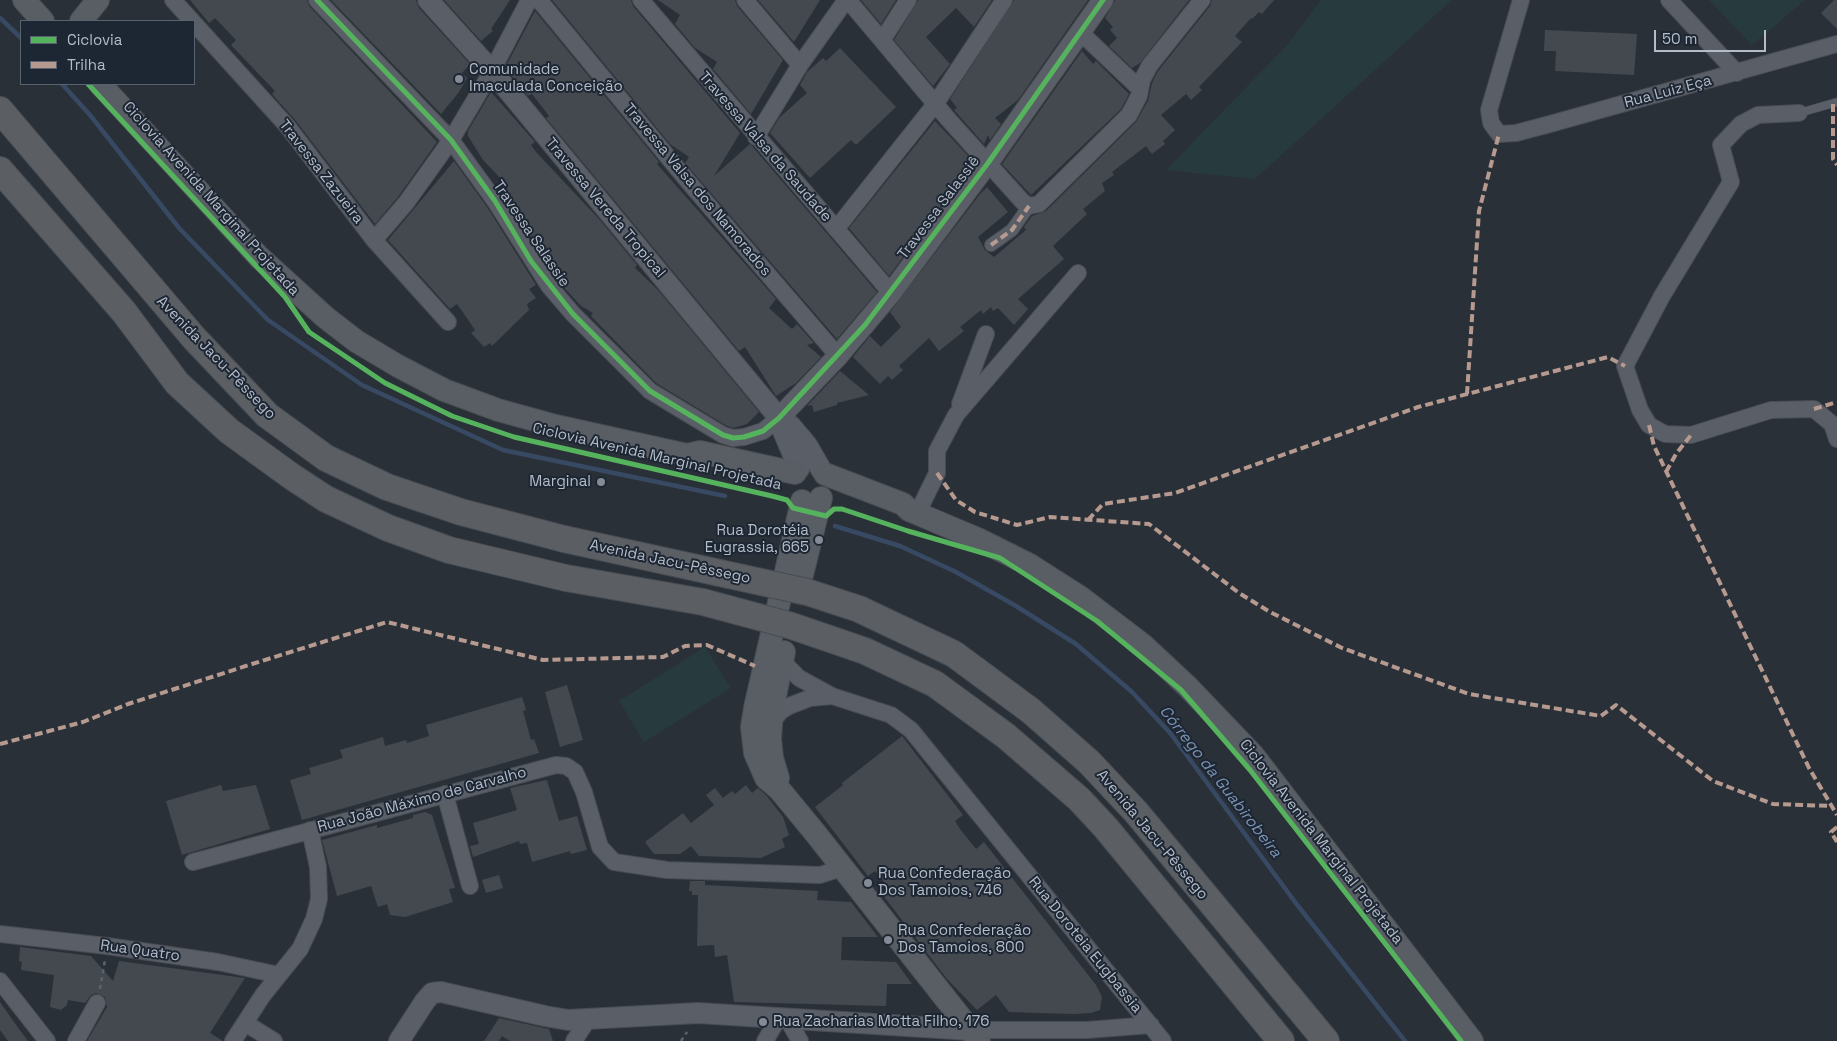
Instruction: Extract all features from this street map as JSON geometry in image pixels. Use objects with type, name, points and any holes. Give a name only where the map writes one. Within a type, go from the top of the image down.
[{"type":"highway","name":"Avenida Jacu-Pêssego","points":[[4,108],[194,338],[267,415],[326,458],[387,487],[461,512],[564,539],[807,592],[859,609],[954,654],[1031,711],[1089,762],[1136,812],[1326,1041]]},
{"type":"highway","name":"Avenida Jacu-Pêssego","points":[[0,170],[124,312],[177,383],[229,431],[290,476],[326,499],[388,528],[440,547],[566,578],[703,602],[792,626],[865,651],[935,684],[1006,736],[1079,800],[1106,828],[1281,1041]]},
{"type":"main road","points":[[24,0],[42,20]]},
{"type":"main road","points":[[82,20],[98,0]]},
{"type":"main road","points":[[101,85],[259,257],[306,300],[356,341],[444,390],[498,410],[556,426],[686,455],[696,462],[810,483],[903,504],[913,512],[988,544],[1030,565],[1063,586],[1143,645],[1188,687],[1253,755],[1472,1041]]},
{"type":"main road","points":[[779,789],[772,758],[771,723],[810,483]]},
{"type":"main road","points":[[810,483],[755,708],[752,727],[755,753],[766,778],[779,789],[975,1035]]},
{"type":"street","name":"Travessa Zazueira","points":[[173,0],[191,20]]},
{"type":"street","name":"Travessa Salassie","points":[[317,0],[451,140],[495,201],[549,286],[573,314],[650,391],[722,435],[733,438],[744,437],[763,430],[779,418]]},
{"type":"street","name":"Travessa Vereda Tropical","points":[[428,0],[492,70],[779,418],[790,426],[807,445],[810,483]]},
{"type":"street","points":[[374,240],[406,203],[451,140],[492,70],[529,0]]},
{"type":"street","name":"Travessa Valsa dos Namorados","points":[[539,0],[686,180],[838,356]]},
{"type":"street","name":"Travessa Valsa da Saudade","points":[[641,0],[891,294]]},
{"type":"street","points":[[745,0],[800,65]]},
{"type":"street","points":[[756,137],[800,65],[847,0],[883,39],[988,164],[1029,206]]},
{"type":"street","points":[[883,39],[908,0]]},
{"type":"street","points":[[836,229],[936,103],[1004,0]]},
{"type":"street","name":"Travessa Salassiê","points":[[779,418],[838,356],[891,294],[988,164],[1103,0]]},
{"type":"street","points":[[992,245],[1012,230],[1029,206],[1039,204],[1129,115],[1139,96],[1139,88],[1150,65],[1202,0]]},
{"type":"street","name":"Rua Luiz Eça","points":[[1521,0],[1489,110],[1491,123],[1499,134],[1516,133],[1550,124],[1837,44]]},
{"type":"street","points":[[1669,0],[1737,73]]},
{"type":"street","name":"Travessa Zazueira","points":[[195,24],[288,127],[374,240],[448,322]]},
{"type":"street","points":[[1080,32],[1139,88]]},
{"type":"street","points":[[1799,113],[1758,115],[1741,124],[1721,145],[1730,182],[1662,296],[1626,366],[1640,410],[1649,424],[1665,434],[1691,435],[1771,410],[1814,408],[1832,424],[1837,439]]},
{"type":"street","points":[[956,415],[1078,273]]},
{"type":"street","points":[[913,512],[937,473],[937,451],[956,415],[986,334]]},
{"type":"street","name":"Rua Doroteia Eugbassia","points":[[782,661],[800,678],[832,696],[891,715],[911,730],[1163,1041]]},
{"type":"street","name":"Rua Doroteia Eugbassia","points":[[771,723],[781,711],[789,706],[810,698],[832,696]]},
{"type":"street","name":"Rua João Máximo de Carvalho","points":[[193,862],[543,767],[566,766],[574,772],[584,792],[600,846],[614,862],[667,870],[820,875],[842,868]]},
{"type":"street","points":[[445,794],[470,886]]},
{"type":"street","points":[[233,1041],[279,975],[300,949],[314,919],[319,899],[318,867],[310,830]]},
{"type":"street","name":"Rua Quatro","points":[[0,934],[107,946],[218,962],[279,975]]},
{"type":"street","points":[[0,981],[47,1041]]},
{"type":"street","points":[[399,1041],[425,1001],[432,993],[441,992],[568,1020],[698,1013],[783,1020],[895,1024],[975,1035],[1150,1025]]},
{"type":"street","points":[[76,1041],[97,1003]]},
{"type":"street","points":[[574,1041],[589,1018]]},
{"type":"street","points":[[765,1041],[783,1020]]},
{"type":"street","points":[[783,1020],[800,1041]]},
{"type":"street","points":[[245,1023],[274,1041]]},
{"type":"lane","points":[[0,101],[4,108]]},
{"type":"lane","points":[[1799,113],[1837,102]]},
{"type":"path","points":[[97,1003],[107,946]]},
{"type":"green space","points":[[1321,0],[1452,0],[1255,179],[1166,170],[1289,43]]},
{"type":"green space","points":[[1709,0],[1805,0],[1752,45]]},
{"type":"green space","points":[[705,647],[731,688],[644,742],[619,701]]},
{"type":"building","points":[[190,0],[307,0],[310,7],[437,142],[398,197],[375,224],[296,121],[272,94],[275,91],[231,45],[236,40],[215,18],[209,23]]},
{"type":"building","points":[[331,0],[416,0],[419,8],[470,64],[462,73],[467,78],[459,92],[441,114]]},
{"type":"building","points":[[444,0],[510,0],[491,29],[493,31],[481,41]]},
{"type":"building","points":[[552,0],[631,0],[633,6],[740,133],[714,176],[750,144],[877,292],[837,339],[685,163],[689,157],[670,144]]},
{"type":"building","points":[[658,0],[735,0],[737,6],[783,60],[751,114],[713,69],[717,62],[695,48],[675,24],[680,15]]},
{"type":"building","points":[[758,0],[820,0],[794,42]]},
{"type":"building","points":[[861,0],[896,0],[881,24]]},
{"type":"building","points":[[918,0],[992,0],[974,27],[956,8],[926,37],[950,64],[933,86],[894,40]]},
{"type":"building","points":[[1014,0],[1088,0],[1018,100],[995,118],[1001,124],[990,140],[988,135],[984,144],[954,110],[957,108],[950,99]]},
{"type":"building","points":[[1115,0],[1189,0],[1140,63],[1132,68],[1109,46],[1117,38],[1110,30],[1113,27],[1105,18]]},
{"type":"building","points":[[1212,0],[1274,0],[1262,14],[1259,12],[1251,18],[1235,36],[1242,42],[1199,87],[1202,90],[1191,100],[1186,94],[1161,115],[1175,130],[1163,141],[1165,144],[1152,154],[1146,146],[1112,172],[1114,175],[1102,183],[1105,191],[1083,209],[1087,214],[1053,246],[1064,259],[1018,299],[1028,309],[1014,325],[998,308],[993,311],[991,307],[983,314],[981,310],[960,327],[964,331],[939,351],[929,338],[899,366],[903,370],[892,380],[888,376],[880,384],[853,357],[870,336],[881,347],[901,327],[890,312],[980,194],[987,187],[1008,212],[978,237],[985,250],[994,257],[1026,230],[1024,227],[1032,216],[1046,211],[1136,122],[1148,101],[1152,83],[1158,71],[1210,6]]},
{"type":"building","points":[[1834,0],[1837,0],[1837,29],[1821,13]]},
{"type":"building","points":[[535,11],[659,162],[657,164],[776,299],[769,308],[792,329],[797,324],[814,343],[807,345],[821,357],[796,383],[776,396],[745,347],[739,351],[546,118],[549,116],[532,94],[528,96],[505,68]]},
{"type":"building","points":[[1545,30],[1637,34],[1634,75],[1555,71],[1556,51],[1544,51]]},
{"type":"building","points":[[840,48],[896,107],[856,145],[851,140],[810,178],[770,133],[779,118],[807,93],[800,85],[807,72],[823,58],[826,61]]},
{"type":"building","points":[[1082,51],[1093,64],[1096,61],[1129,94],[1121,109],[1031,195],[1002,164]]},
{"type":"building","points":[[491,92],[535,142],[531,145],[536,152],[599,219],[637,265],[635,268],[658,290],[759,412],[747,424],[733,428],[727,426],[656,383],[591,316],[593,313],[581,306],[557,280],[499,185],[503,181],[483,160],[468,136],[468,131]]},
{"type":"building","points":[[935,121],[974,162],[889,276],[849,228]]},
{"type":"building","points":[[454,161],[487,207],[536,285],[529,289],[536,298],[527,304],[529,310],[492,346],[490,343],[484,347],[471,333],[475,330],[457,304],[450,309],[388,240]]},
{"type":"building","points":[[840,371],[869,395],[837,403],[837,405],[814,412],[812,405],[807,406]]},
{"type":"building","points":[[567,685],[583,740],[560,747],[545,692]]},
{"type":"building","points":[[522,697],[526,710],[523,711],[531,740],[534,739],[539,753],[302,820],[290,780],[311,774],[309,768],[343,758],[340,750],[383,737],[385,746],[406,740],[407,743],[429,736],[426,725]]},
{"type":"building","points":[[902,736],[963,815],[955,821],[960,829],[976,849],[984,842],[1096,985],[1102,997],[1100,1010],[1091,1013],[1074,1014],[1009,1012],[996,995],[977,1010],[947,979],[882,894],[889,888],[875,871],[868,876],[815,807],[843,785],[842,783]]},
{"type":"building","points":[[547,780],[559,821],[577,816],[587,850],[571,854],[570,851],[532,862],[527,843],[520,844],[519,841],[473,857],[470,846],[479,844],[473,823],[517,810],[510,788]]},
{"type":"building","points":[[221,785],[223,791],[256,785],[270,829],[182,855],[166,801]]},
{"type":"building","points":[[746,785],[752,793],[758,788],[783,817],[789,835],[782,839],[785,847],[761,858],[699,856],[691,846],[680,854],[654,854],[645,842],[683,813],[691,823],[714,805],[706,795],[715,788],[723,798],[732,791],[735,794]]},
{"type":"building","points":[[425,812],[432,815],[455,888],[449,889],[453,902],[405,917],[390,915],[387,904],[378,907],[371,886],[337,896],[322,840],[377,825],[377,828],[413,818],[413,815]]},
{"type":"building","points":[[499,875],[503,888],[486,893],[482,880]]},
{"type":"building","points":[[690,881],[705,881],[705,885],[818,891],[817,900],[851,902],[878,937],[842,937],[841,960],[896,962],[912,984],[887,984],[886,1006],[734,1002],[727,955],[715,957],[714,945],[697,946],[698,895],[692,895],[692,891],[689,891]]},
{"type":"building","points":[[20,947],[91,956],[113,981],[119,961],[245,978],[210,1033],[223,1041],[87,1041],[107,1007],[105,997],[96,993],[91,995],[85,1003],[68,1000],[67,1005],[61,1010],[50,1007],[54,975],[21,970],[22,962],[19,961]]},
{"type":"building","points":[[0,1002],[28,1041],[8,1041],[0,1030]]},
{"type":"building","points":[[499,1018],[549,1029],[553,1041],[510,1041],[502,1036],[499,1041],[484,1041]]},
{"type":"waterway","name":"Córrego da Guabirobeira","points":[[0,18],[20,37]]},
{"type":"waterway","name":"Córrego da Guabirobeira","points":[[63,85],[90,115],[179,228],[268,320],[362,385],[503,450],[725,496]]},
{"type":"waterway","name":"Córrego da Guabirobeira","points":[[835,526],[900,546],[956,572],[1016,606],[1076,644],[1132,692],[1171,734],[1298,906],[1405,1041]]},
{"type":"marked path","points":[[1833,104],[1833,159],[1837,165]]},
{"type":"marked path","points":[[1467,394],[1479,211],[1499,134]]},
{"type":"marked path","points":[[991,245],[1012,230],[1029,206]]},
{"type":"marked path","points":[[1088,520],[1103,504],[1175,493],[1418,407],[1608,357],[1625,366]]},
{"type":"marked path","points":[[1814,409],[1837,402]]},
{"type":"marked path","points":[[1649,425],[1654,446],[1809,768],[1837,815]]},
{"type":"marked path","points":[[1666,472],[1676,454],[1691,435]]},
{"type":"marked path","points":[[937,473],[956,500],[975,512],[1017,525],[1050,517],[1149,524],[1239,593],[1270,612],[1342,648],[1469,694],[1601,716],[1616,705],[1713,781],[1773,804],[1832,806]]},
{"type":"marked path","points":[[0,744],[83,722],[128,704],[387,622],[543,660],[663,657],[685,646],[707,645],[755,666]]},
{"type":"marked path","points":[[1837,827],[1831,832],[1837,842]]},
{"type":"cycle path","points":[[317,0],[451,140],[495,201],[531,261],[573,314],[650,391],[723,435],[733,438],[744,437],[763,431],[779,418],[865,325],[988,163],[1103,0]]},
{"type":"cycle path","name":"Ciclovia Avenida Marginal Projetada","points":[[89,85],[285,297],[309,332],[385,383],[452,416],[514,437],[772,496],[787,500],[793,508],[826,516],[834,509],[842,509],[1000,558],[1097,621],[1181,690],[1250,770],[1461,1041]]},
{"type":"place","name":"Comunidade Imaculada Conceição","points":[[459,79]]},
{"type":"place","name":"Marginal","points":[[601,482]]},
{"type":"place","name":"Rua Dorotéia Eugrassia, 665","points":[[819,540]]},
{"type":"place","name":"Rua Confederação Dos Tamoios, 746","points":[[868,883]]},
{"type":"place","name":"Rua Confederação Dos Tamoios, 800","points":[[888,940]]},
{"type":"place","name":"Rua Zacharias Motta Filho, 176","points":[[763,1022]]}]
